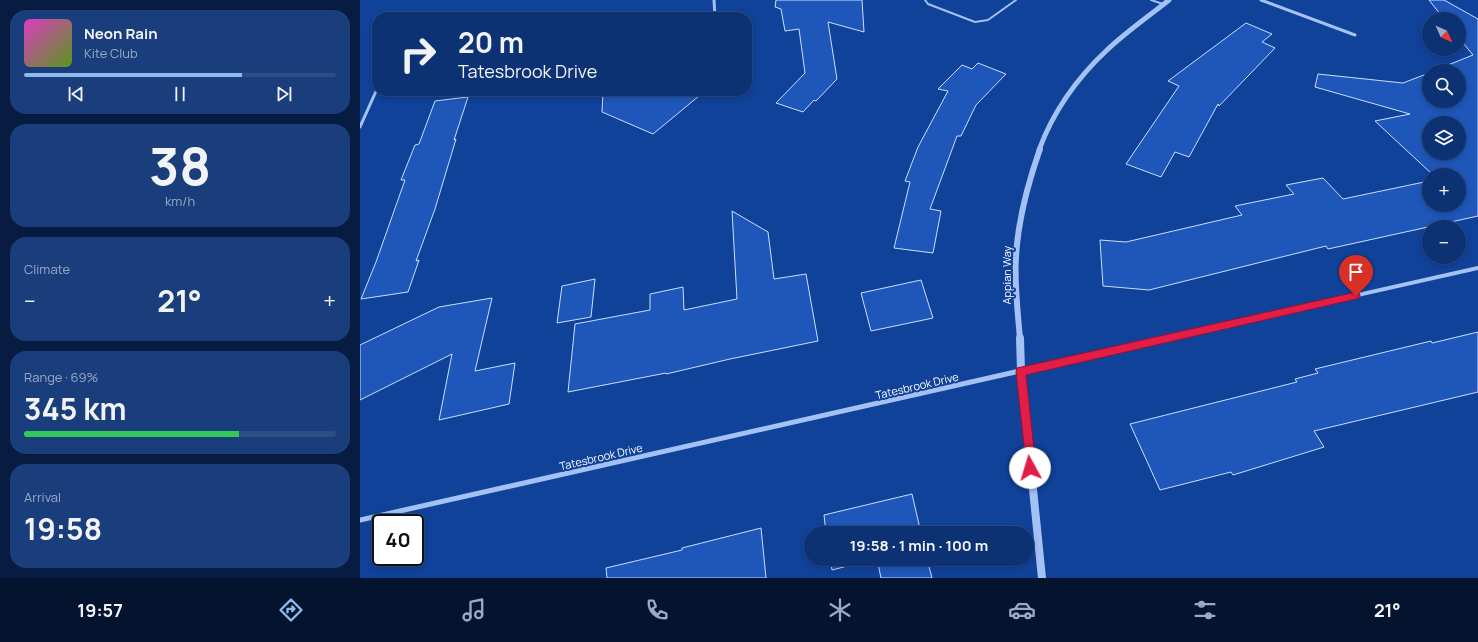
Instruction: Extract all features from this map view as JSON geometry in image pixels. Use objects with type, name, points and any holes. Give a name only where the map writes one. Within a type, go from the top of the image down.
[{"type":"street","points":[[714,0],[715,12]]},
{"type":"street","points":[[1261,0],[1355,35]]},
{"type":"street","name":"Appian Way","points":[[1042,578],[1021,372],[1016,257],[1024,203],[1032,168],[1046,132],[1062,104],[1082,77],[1107,50],[1166,2]]},
{"type":"street","points":[[360,127],[374,96]]},
{"type":"street","name":"Tatesbrook Drive","points":[[360,520],[1478,268]]},
{"type":"lane","points":[[925,0],[928,4],[975,22],[988,20],[1016,0]]},
{"type":"lane","points":[[1151,0],[1166,2]]},
{"type":"building","points":[[776,0],[862,0],[864,32],[828,22],[837,79],[803,112],[776,103],[805,73],[799,29],[785,31],[781,9],[775,7]]},
{"type":"building","points":[[1429,0],[1444,0],[1465,12],[1438,12]]},
{"type":"building","points":[[1466,12],[1478,19],[1478,216],[1460,220],[1422,220],[1422,228],[1328,249],[1326,246],[1149,290],[1103,286],[1100,240],[1126,242],[1242,215],[1235,206],[1294,194],[1286,185],[1323,178],[1343,199],[1422,182],[1422,212],[1466,212],[1466,168],[1425,168],[1375,121],[1410,114],[1315,87],[1318,74],[1403,83],[1422,76],[1422,108],[1466,108],[1466,64],[1450,64],[1473,55],[1466,46]]},
{"type":"building","points":[[1246,23],[1272,34],[1262,42],[1275,48],[1219,106],[1218,104],[1189,157],[1175,152],[1161,177],[1126,164],[1179,86],[1168,81]]},
{"type":"building","points":[[978,63],[1006,74],[976,105],[961,136],[957,136],[930,209],[941,211],[933,253],[894,248],[910,182],[905,181],[918,147],[948,91],[938,89],[962,65],[972,69]]},
{"type":"building","points":[[603,96],[699,96],[653,134],[602,112]]},
{"type":"building","points":[[468,97],[454,140],[456,139],[435,209],[416,261],[419,260],[408,292],[361,299],[376,262],[405,180],[401,180],[415,145],[419,144],[435,101]]},
{"type":"building","points":[[732,211],[768,232],[774,279],[806,274],[818,341],[666,374],[568,392],[575,324],[650,310],[650,294],[683,287],[684,310],[737,299]]},
{"type":"building","points":[[595,279],[591,317],[557,323],[562,286]]},
{"type":"building","points":[[921,280],[933,318],[871,331],[861,293]]},
{"type":"building","points":[[492,298],[475,371],[515,363],[509,404],[439,420],[452,354],[360,400],[360,345],[439,307]]},
{"type":"building","points":[[1478,332],[1478,392],[1314,431],[1324,447],[1233,475],[1231,472],[1160,490],[1130,424],[1297,382],[1295,379],[1318,373],[1315,369],[1431,341],[1432,343]]},
{"type":"building","points":[[912,494],[919,526],[825,526],[824,515]]},
{"type":"building","points":[[761,528],[766,578],[607,578],[606,568],[682,550],[682,548]]},
{"type":"building","points":[[831,566],[848,566],[832,570]]},
{"type":"building","points":[[878,566],[929,566],[932,578],[881,578]]},
{"type":"route","points":[[1030,468],[1021,372],[1356,296]]}]
